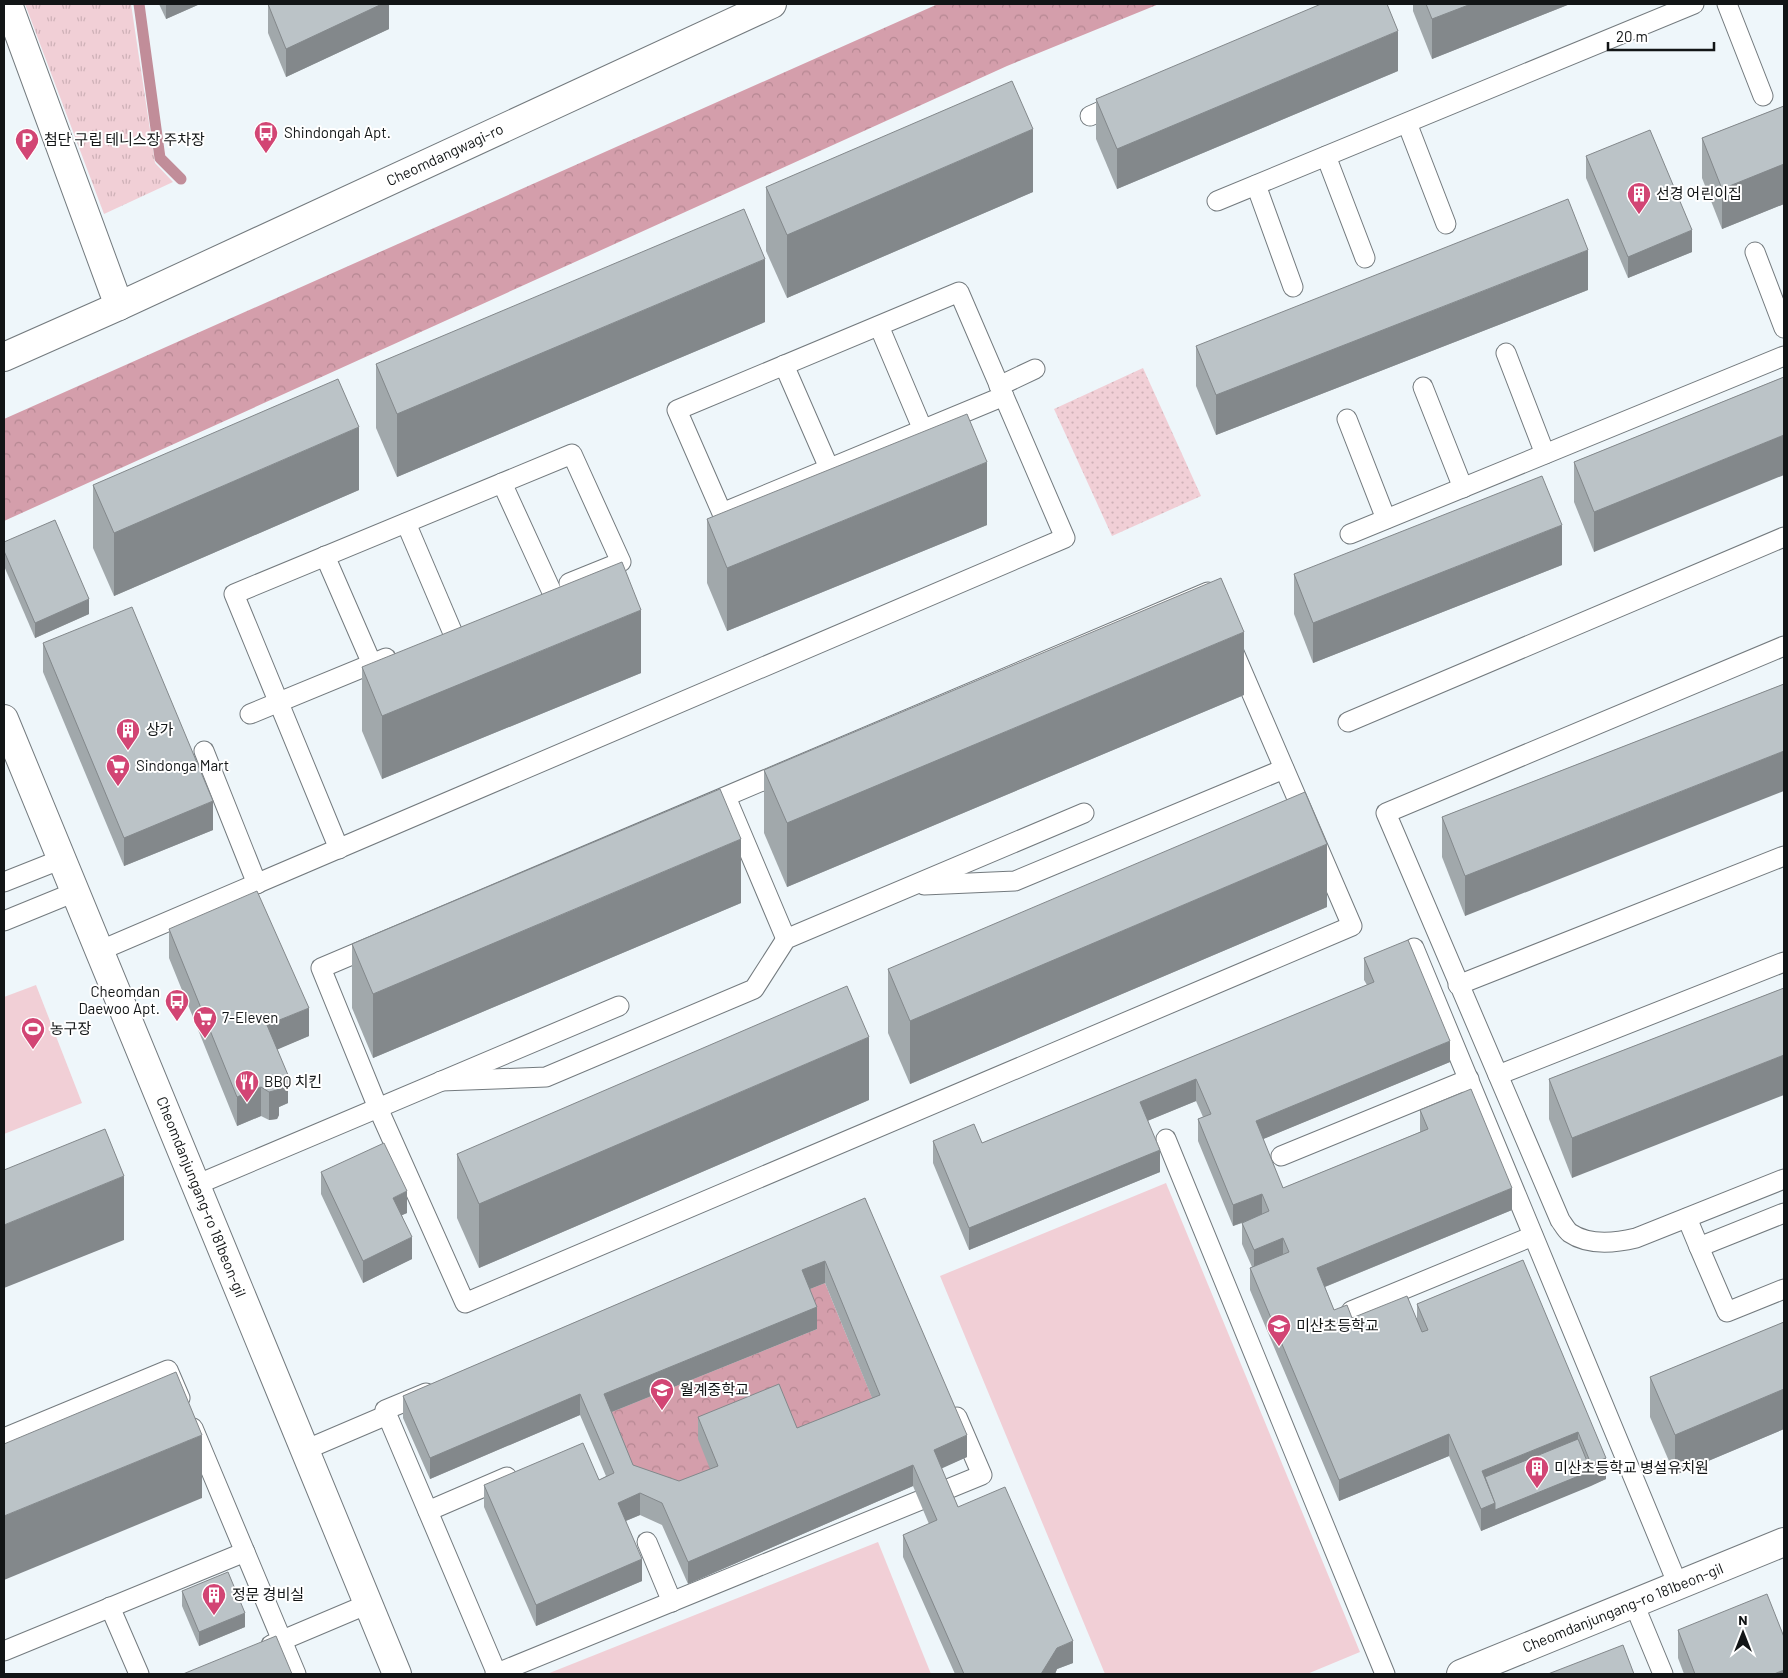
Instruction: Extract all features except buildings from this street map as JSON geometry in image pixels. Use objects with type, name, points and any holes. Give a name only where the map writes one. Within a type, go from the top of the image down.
[{"type":"street","points":[[8,4],[118,306]]},
{"type":"street","name":"Cheomdangwagi-ro","points":[[4,357],[772,4]]},
{"type":"street","name":"Cheomdanjungang-ro 181beon-gil","points":[[4,719],[397,1674]]},
{"type":"street","name":"Cheomdanjungang-ro 181beon-gil","points":[[1461,1674],[1784,1542]]},
{"type":"lane","points":[[1217,201],[1694,4]]},
{"type":"lane","points":[[1727,4],[1763,96]]},
{"type":"lane","points":[[1090,116],[1135,96]]},
{"type":"lane","points":[[1407,123],[1446,224]]},
{"type":"lane","points":[[1326,156],[1365,258]]},
{"type":"lane","points":[[1256,185],[1293,287]]},
{"type":"lane","points":[[1755,252],[1784,328]]},
{"type":"lane","points":[[99,950],[1065,538],[1001,391],[959,292],[677,410],[722,513],[923,430],[1001,391],[1035,369]]},
{"type":"lane","points":[[879,326],[923,430]]},
{"type":"lane","points":[[1506,353],[1545,454]]},
{"type":"lane","points":[[1350,534],[1784,356]]},
{"type":"lane","points":[[784,365],[829,468]]},
{"type":"lane","points":[[1423,387],[1463,488]]},
{"type":"lane","points":[[1347,419],[1386,519]]},
{"type":"lane","points":[[339,849],[234,594],[572,454],[621,562],[533,598]]},
{"type":"lane","points":[[502,483],[551,590]]},
{"type":"lane","points":[[406,523],[452,631]]},
{"type":"lane","points":[[1348,722],[1784,537]]},
{"type":"lane","points":[[325,556],[372,664]]},
{"type":"lane","points":[[1208,592],[1352,926],[465,1303],[378,1108],[321,968],[726,796],[1208,592]]},
{"type":"lane","points":[[434,638],[470,623]]},
{"type":"lane","points":[[1784,646],[1386,813],[1560,1220],[1568,1232],[1582,1239],[1617,1242],[1636,1238],[1784,1179]]},
{"type":"lane","points":[[250,714],[399,653]]},
{"type":"lane","points":[[204,751],[257,884]]},
{"type":"lane","points":[[910,886],[1015,881],[1284,769]]},
{"type":"lane","points":[[726,796],[786,939]]},
{"type":"lane","points":[[441,1081],[546,1077],[754,989],[786,939],[1084,812]]},
{"type":"lane","points":[[1458,985],[1784,856]]},
{"type":"lane","points":[[4,882],[62,859]]},
{"type":"lane","points":[[4,921],[75,892]]},
{"type":"lane","points":[[1414,948],[1678,1585]]},
{"type":"lane","points":[[1498,1076],[1784,962]]},
{"type":"lane","points":[[196,1185],[619,1006]]},
{"type":"lane","points":[[1281,1156],[1469,1079]]},
{"type":"lane","points":[[1166,1140],[1385,1674]]},
{"type":"lane","points":[[1700,1247],[1784,1213]]},
{"type":"lane","points":[[1687,1218],[1727,1312],[1784,1289]]},
{"type":"lane","points":[[1352,1311],[1533,1236]]},
{"type":"lane","points":[[4,1438],[168,1370],[296,1674]]},
{"type":"lane","points":[[440,1387],[385,1410],[496,1674],[982,1475],[952,1404]]},
{"type":"lane","points":[[305,1450],[387,1415]]},
{"type":"lane","points":[[428,1511],[520,1472]]},
{"type":"lane","points":[[647,1542],[672,1602]]},
{"type":"lane","points":[[4,1651],[245,1552]]},
{"type":"lane","points":[[256,1652],[368,1604]]},
{"type":"lane","points":[[1634,1604],[1663,1674]]},
{"type":"lane","points":[[110,1607],[123,1655],[139,1674]]},
{"type":"green space","points":[[25,4],[131,4],[155,163],[173,182],[104,214]]},
{"type":"green space","points":[[938,4],[1159,4],[1007,66],[4,521],[4,419]]},
{"type":"green space","points":[[1143,368],[1201,496],[1112,536],[1054,409]]},
{"type":"green space","name":"농구장","points":[[36,985],[82,1103],[4,1134],[4,997]]},
{"type":"green space","points":[[1166,1183],[1360,1652],[1307,1674],[1105,1674],[940,1276]]},
{"type":"green space","points":[[825,1283],[880,1417],[718,1488],[633,1486],[604,1415],[817,1329],[802,1292]]},
{"type":"green space","points":[[878,1542],[931,1674],[547,1674]]},
{"type":"waterway","points":[[139,4],[160,158],[181,179]]},
{"type":"place","name":"Shindongah Apt.","points":[[266,154]]},
{"type":"place","name":"첨단 구립 테니스장 주차장","points":[[27,161]]},
{"type":"place","name":"선경 어린이집","points":[[1639,215]]},
{"type":"place","name":"상가","points":[[128,751]]},
{"type":"place","name":"Sindonga Mart","points":[[118,787]]},
{"type":"place","name":"Cheomdan Daewoo Apt.","points":[[177,1022]]},
{"type":"place","name":"7-Eleven","points":[[205,1039]]},
{"type":"place","name":"농구장","points":[[33,1050]]},
{"type":"place","name":"BBQ 치킨","points":[[247,1103]]},
{"type":"place","name":"미산초등학교","points":[[1279,1347]]},
{"type":"place","name":"월계중학교","points":[[662,1411]]},
{"type":"place","name":"미산초등학교 병설유치원","points":[[1537,1489]]},
{"type":"place","name":"정문 경비실","points":[[214,1616]]}]
